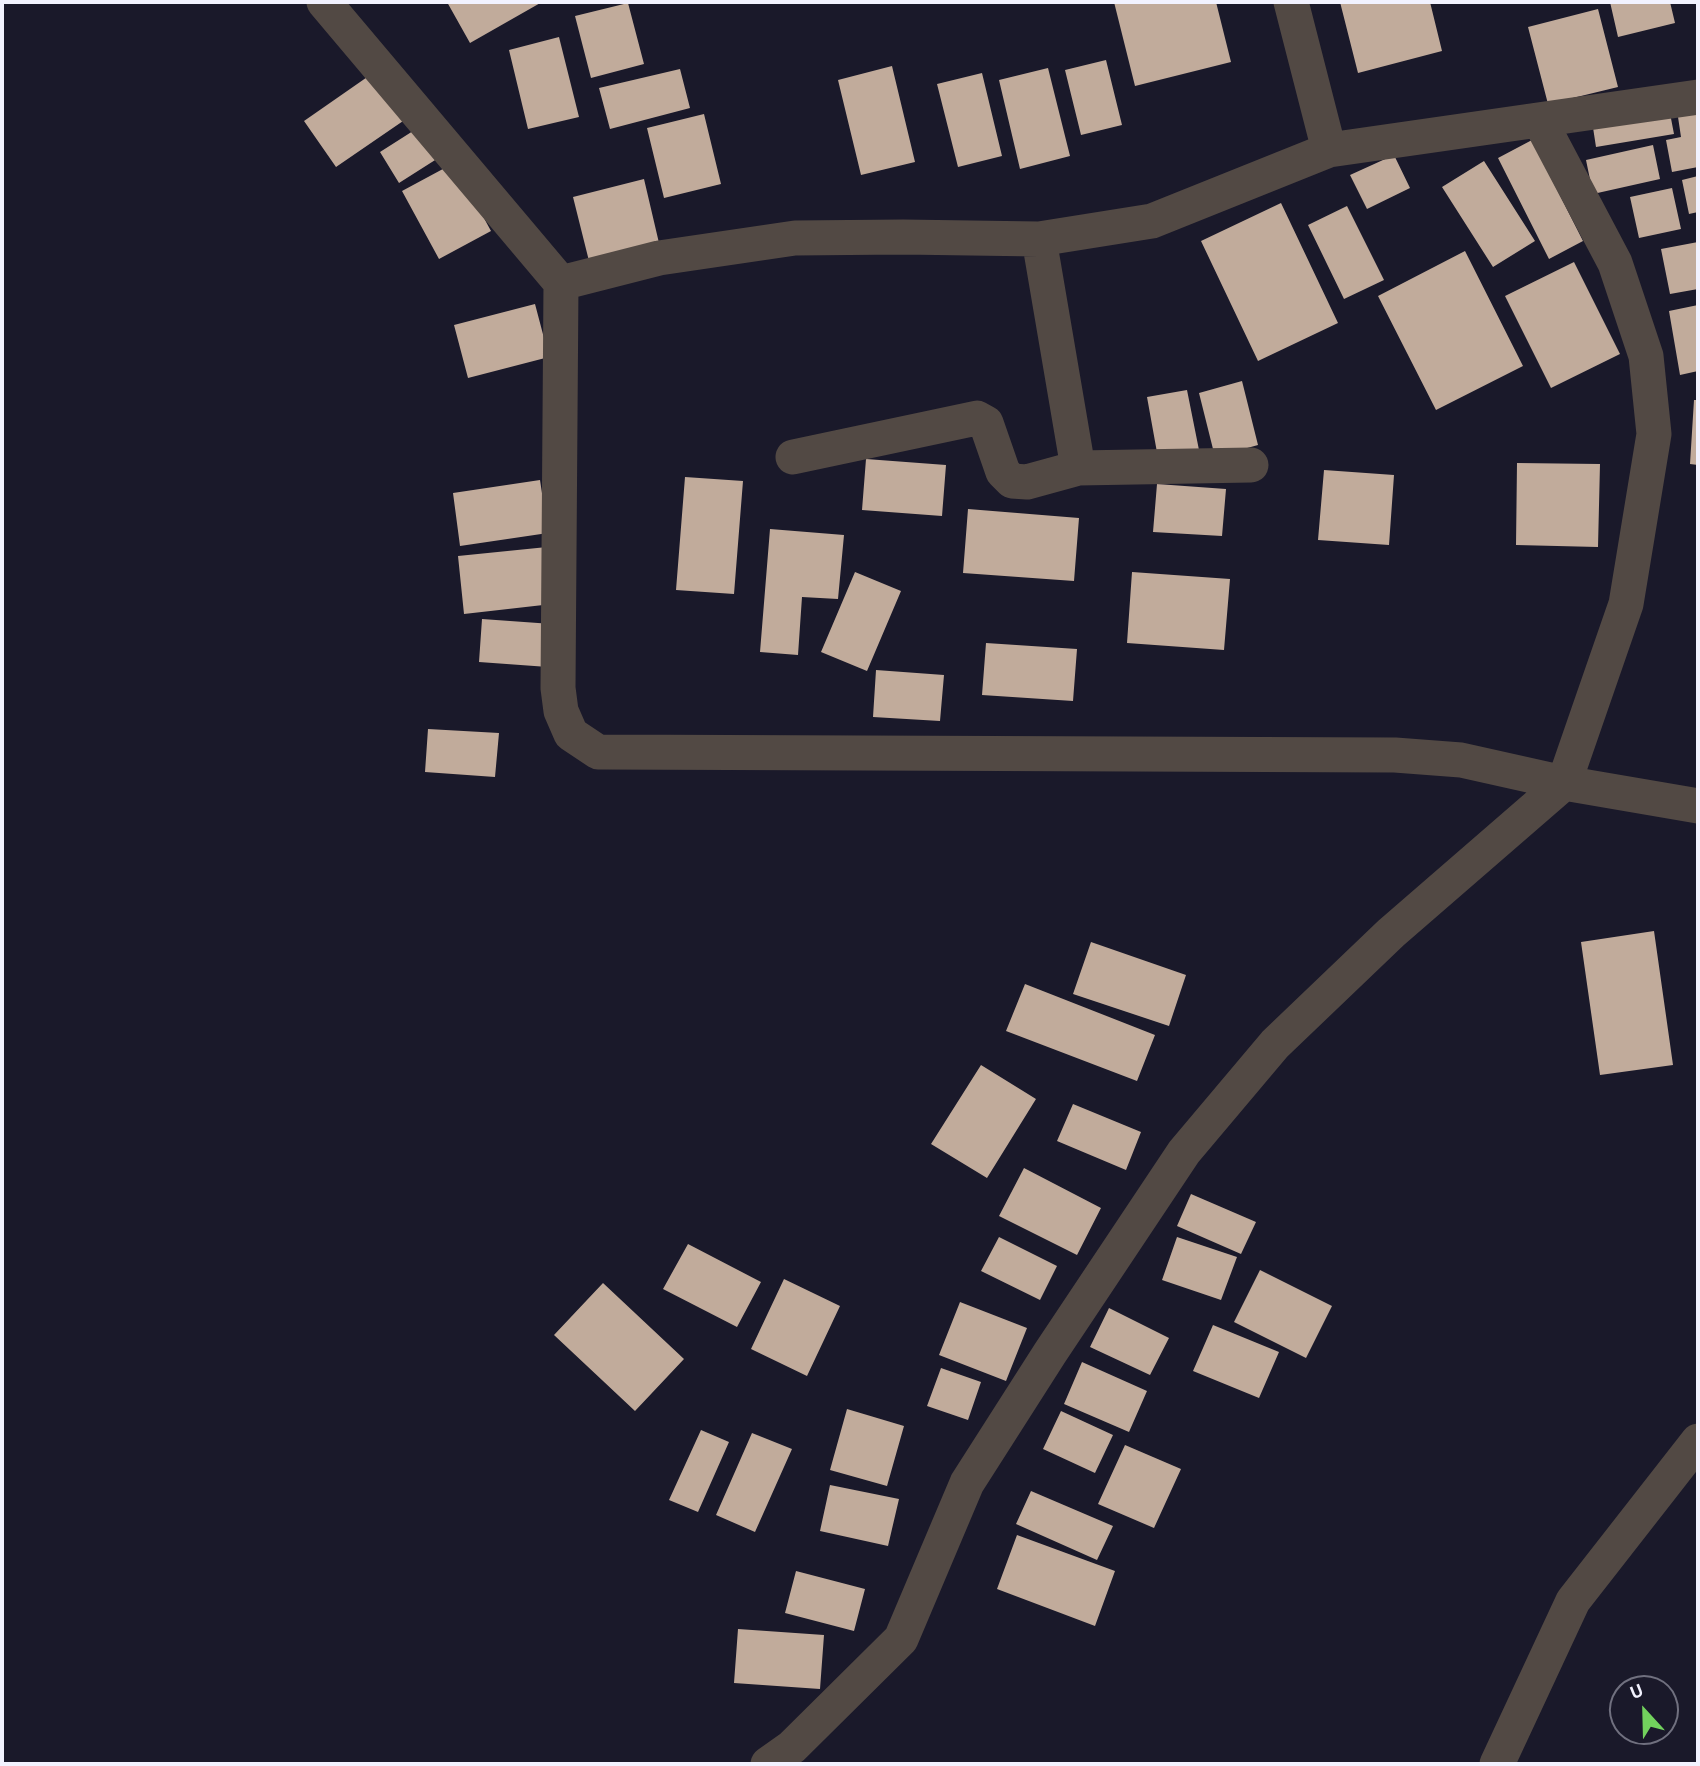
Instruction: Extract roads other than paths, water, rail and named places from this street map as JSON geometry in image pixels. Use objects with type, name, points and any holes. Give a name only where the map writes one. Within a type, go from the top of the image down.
[{"type":"street","points":[[324,2],[561,283],[558,688],[561,711],[571,734],[598,752],[1395,755],[1461,760],[1564,783],[1698,806]]},
{"type":"street","points":[[1291,2],[1329,150]]},
{"type":"street","points":[[561,283],[659,258],[795,239],[1039,239],[1152,221],[1329,150],[1698,97]]},
{"type":"street","points":[[768,1764],[792,1747],[901,1639],[967,1483],[1184,1153],[1275,1044],[1391,933],[1564,783],[1626,604],[1654,434],[1646,356],[1615,263],[1540,121]]},
{"type":"street","points":[[1039,239],[1078,468]]},
{"type":"street","points":[[793,457],[977,418],[986,423],[1003,472],[1013,481],[1027,482],[1078,468],[1251,465]]},
{"type":"street","points":[[1497,1764],[1573,1601],[1698,1441]]}]
